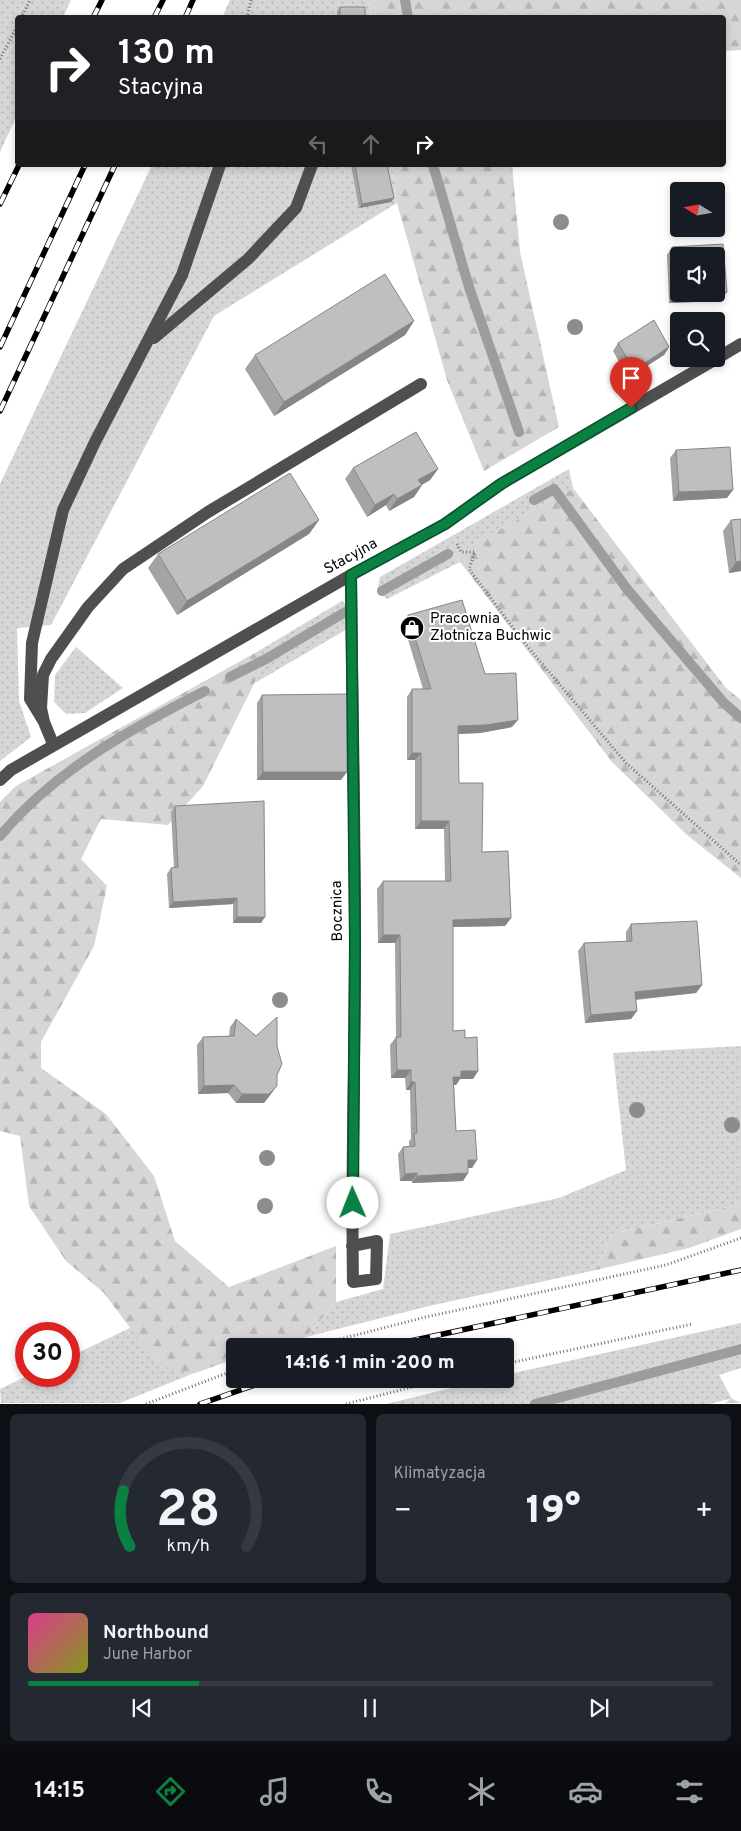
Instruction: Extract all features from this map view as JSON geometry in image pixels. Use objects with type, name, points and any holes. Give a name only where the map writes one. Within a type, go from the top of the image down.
[{"type":"street","points":[[53,744],[44,722],[30,699],[32,643],[63,510],[95,442],[182,275],[219,167]]},
{"type":"street","points":[[148,342],[248,259],[296,208],[311,167]]},
{"type":"street","name":"Stacyjna","points":[[725,354],[741,344]]},
{"type":"street","name":"Stacyjna","points":[[0,780],[10,770],[53,744],[351,575],[445,524],[501,484],[702,367]]},
{"type":"street","points":[[44,722],[41,694],[43,676],[52,659],[88,607],[123,568],[208,512],[421,384]]},
{"type":"street","name":"Bocznica","points":[[351,575],[355,933],[352,1246]]},
{"type":"path","points":[[22,15],[30,0]]},
{"type":"path","points":[[248,15],[251,0]]},
{"type":"path","points":[[0,59],[15,31]]},
{"type":"path","points":[[445,524],[461,552],[476,552],[469,569],[522,640],[626,763],[741,864]]},
{"type":"path","points":[[344,1338],[426,1317],[666,1264],[741,1238]]},
{"type":"path","points":[[514,1362],[692,1324]]},
{"type":"path","points":[[146,1404],[226,1373]]},
{"type":"path","points":[[346,1404],[409,1388]]},
{"type":"green space","points":[[0,0],[71,0],[64,15],[15,15],[15,119],[0,152]]},
{"type":"green space","points":[[230,0],[369,0],[371,15],[223,15]]},
{"type":"green space","points":[[369,0],[741,0],[741,50],[726,51],[726,15],[371,15]]},
{"type":"green space","points":[[151,167],[392,167],[397,203],[214,316],[51,625],[17,628],[19,701],[31,737],[0,761],[0,484]]},
{"type":"green space","points":[[392,167],[512,167],[520,252],[559,427],[484,471],[447,380],[397,203]]},
{"type":"green space","points":[[569,469],[573,488],[455,555],[460,562],[387,599],[377,591],[380,577]]},
{"type":"green space","points":[[573,488],[726,688],[741,700],[741,878],[687,835],[612,762],[455,555]]},
{"type":"green space","points":[[342,601],[351,609],[354,625],[255,683],[260,672],[255,653]]},
{"type":"green space","points":[[76,647],[123,688],[85,713],[66,714],[54,702],[55,675]]},
{"type":"green space","points":[[255,653],[260,672],[203,786],[168,825],[101,819],[81,859],[107,886],[94,946],[41,1042],[41,1068],[106,1114],[154,1176],[175,1241],[229,1287],[336,1246],[336,1302],[306,1337],[226,1338],[226,1362],[192,1374],[168,1368],[147,1350],[103,1292],[66,1261],[29,1206],[20,1136],[0,1131],[0,802],[16,786]]},
{"type":"green space","points":[[741,1046],[741,1204],[612,1234],[596,1270],[429,1306],[306,1337],[336,1302],[383,1289],[390,1234],[559,1198],[626,1170],[613,1053]]},
{"type":"green space","points":[[741,1204],[741,1229],[689,1248],[596,1270],[612,1234]]},
{"type":"green space","points":[[741,1323],[741,1368],[719,1375],[732,1399],[741,1403],[725,1403],[730,1399],[709,1404],[386,1404],[451,1388],[514,1388],[514,1373]]},
{"type":"green space","points":[[132,1327],[156,1358],[180,1371],[192,1374],[120,1403],[1,1403],[0,1389],[15,1382],[15,1387],[80,1387],[80,1352]]},
{"type":"building","points":[[340,7],[365,7],[365,15],[340,15]]},
{"type":"building","points":[[355,167],[387,167],[394,198],[362,204]]},
{"type":"building","points":[[723,244],[723,247],[672,247]]},
{"type":"building","points":[[725,268],[727,292],[725,292]]},
{"type":"building","points":[[385,274],[414,321],[284,402],[255,355]]},
{"type":"building","points":[[654,320],[669,347],[634,370],[618,343]]},
{"type":"building","points":[[416,432],[438,469],[418,480],[422,485],[397,499],[394,494],[375,505],[353,468]]},
{"type":"building","points":[[730,447],[733,490],[679,492],[676,450]]},
{"type":"building","points":[[290,473],[319,520],[187,601],[158,554]]},
{"type":"building","points":[[741,519],[741,561],[736,562],[731,520]]},
{"type":"building","points":[[462,600],[485,674],[516,673],[518,720],[486,725],[458,726],[459,783],[483,783],[482,852],[508,851],[511,918],[453,920],[453,1031],[465,1030],[465,1038],[477,1037],[478,1071],[461,1071],[461,1077],[453,1077],[456,1131],[475,1130],[477,1160],[468,1160],[468,1173],[417,1176],[417,1173],[405,1174],[403,1147],[415,1146],[414,1134],[417,1133],[415,1082],[411,1082],[411,1070],[397,1070],[396,1037],[401,1037],[400,935],[383,935],[383,881],[451,881],[449,821],[421,821],[421,753],[412,753],[412,689],[431,689],[408,615]]},
{"type":"building","points":[[347,694],[347,772],[263,772],[262,695]]},
{"type":"building","points":[[264,801],[265,917],[237,917],[237,898],[173,902],[171,868],[178,867],[175,806]]},
{"type":"building","points":[[697,921],[702,985],[635,992],[637,1011],[591,1015],[584,943],[632,941],[631,924]]},
{"type":"building","points":[[277,1017],[277,1046],[282,1064],[277,1075],[277,1086],[269,1094],[242,1094],[234,1085],[204,1086],[203,1037],[234,1036],[236,1019],[256,1036]]},
{"type":"waterway","points":[[405,0],[408,15]]},
{"type":"waterway","points":[[434,167],[469,287],[519,432]]},
{"type":"waterway","points":[[534,500],[554,489],[627,589],[724,703],[741,718]]},
{"type":"waterway","points":[[382,591],[448,554]]},
{"type":"waterway","points":[[230,677],[266,659],[347,611]]},
{"type":"waterway","points":[[0,836],[21,813],[69,771],[122,736],[205,691]]},
{"type":"waterway","points":[[535,1404],[741,1349]]},
{"type":"railway","points":[[94,15],[102,0]]},
{"type":"railway","points":[[156,15],[163,0]]},
{"type":"railway","points":[[186,15],[193,0]]},
{"type":"railway","points":[[0,204],[18,167]]},
{"type":"railway","points":[[0,347],[84,167]]},
{"type":"railway","points":[[0,411],[114,167]]},
{"type":"railway","points":[[424,1338],[741,1270]]},
{"type":"railway","points":[[200,1404],[246,1388]]},
{"type":"place","name":"Pracownia Złotnicza Buchwic","points":[[412,628]]},
{"type":"route","points":[[353,1203],[352,1123],[355,943],[351,575],[445,524],[501,484],[631,408]]}]
